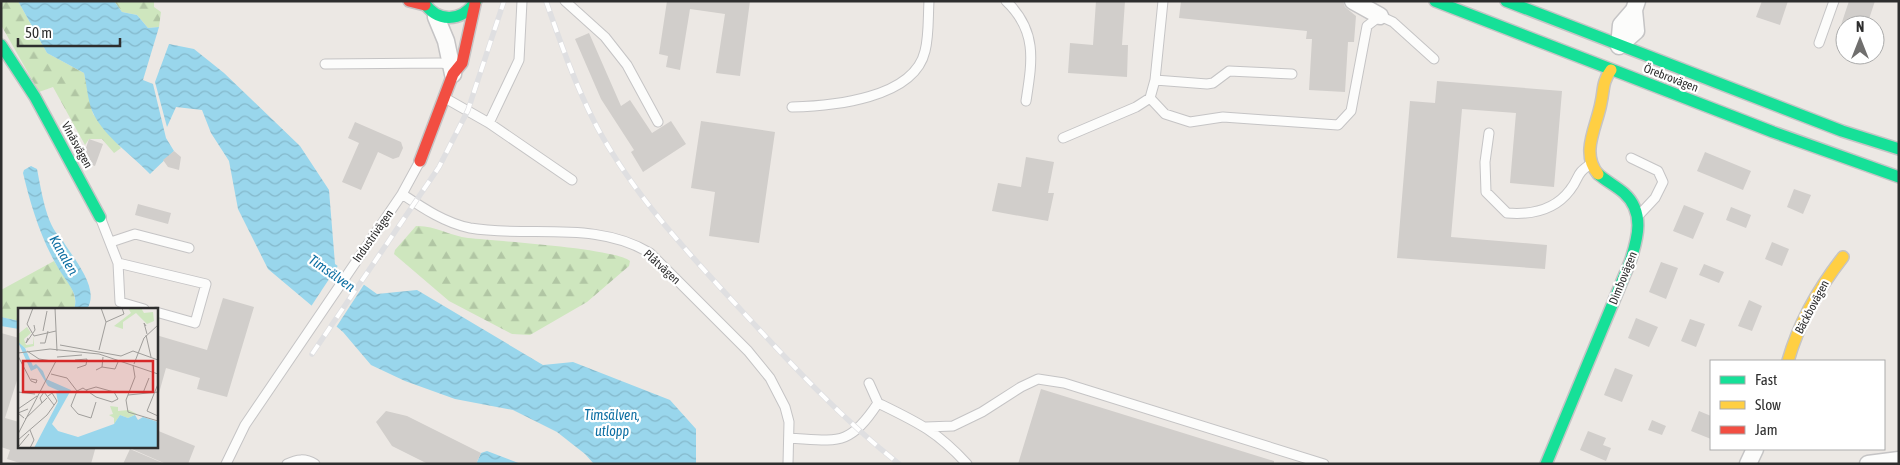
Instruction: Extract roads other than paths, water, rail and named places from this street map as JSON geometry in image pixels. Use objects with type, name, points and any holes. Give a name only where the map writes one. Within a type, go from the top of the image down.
[{"type":"main road","points":[[409,1],[424,3],[436,17],[455,19],[465,15],[476,2]]},
{"type":"main road","name":"Örebrovägen","points":[[1436,1],[1773,132],[1899,177]]},
{"type":"main road","name":"Örebrovägen","points":[[1506,1],[1618,46],[1842,131],[1899,149]]},
{"type":"main road","name":"Industrivägen","points":[[420,161],[445,98],[452,69],[462,63],[476,2]]},
{"type":"main road","name":"Vinäsvägen","points":[[1,45],[35,98],[100,217]]},
{"type":"main road","points":[[1611,70],[1618,46]]},
{"type":"main road","points":[[1602,102],[1590,145],[1592,163],[1600,178],[1613,184],[1630,198],[1639,216]]},
{"type":"main road","name":"Dimbovägen","points":[[1546,464],[1630,262],[1638,237],[1639,216]]},
{"type":"main road","name":"Bäckbovägen","points":[[1788,360],[1796,336],[1816,293],[1843,257]]},
{"type":"street","points":[[1354,1],[1380,16]]},
{"type":"street","points":[[1618,46],[1636,31],[1635,5]]},
{"type":"street","name":"Industrivägen","points":[[436,17],[446,41],[452,69]]},
{"type":"street","points":[[1602,102],[1612,92],[1611,70]]},
{"type":"street","points":[[1748,464],[1755,450]]},
{"type":"street","points":[[1868,464],[1896,459]]},
{"type":"lane","points":[[489,123],[518,60],[522,1]]},
{"type":"lane","points":[[565,1],[604,37],[627,65],[658,122]]},
{"type":"lane","points":[[792,107],[833,106],[898,85],[915,71],[925,52],[929,1]]},
{"type":"lane","points":[[1006,1],[1018,12],[1026,28],[1032,49],[1026,101]]},
{"type":"lane","points":[[1063,138],[1136,107],[1150,98],[1155,80],[1163,1]]},
{"type":"lane","points":[[1819,43],[1834,1]]},
{"type":"lane","points":[[1150,98],[1165,114],[1190,122],[1223,117],[1338,125],[1351,111],[1367,26],[1380,16],[1393,22],[1434,60]]},
{"type":"lane","points":[[325,64],[439,63],[452,69]]},
{"type":"lane","points":[[1155,80],[1207,84],[1213,83],[1229,71],[1292,74]]},
{"type":"lane","points":[[445,98],[489,123],[572,180]]},
{"type":"lane","points":[[1489,133],[1485,162],[1486,192],[1507,213],[1526,214],[1549,207],[1570,190],[1579,172],[1592,163]]},
{"type":"lane","points":[[1631,158],[1658,171],[1663,182],[1655,198],[1639,216]]},
{"type":"lane","name":"Industrivägen","points":[[226,464],[245,425],[300,346],[360,253],[402,194],[420,161]]},
{"type":"lane","name":"Plåtvägen","points":[[402,194],[435,215],[471,228],[601,234],[635,244],[650,253],[748,351],[770,378],[785,407],[790,438],[788,464]]},
{"type":"lane","name":"Vinäsvägen","points":[[100,217],[118,263],[120,302],[141,308]]},
{"type":"lane","points":[[111,242],[135,234],[189,248]]},
{"type":"lane","points":[[118,263],[206,284],[195,323],[158,313]]},
{"type":"lane","points":[[926,427],[953,426],[982,412],[1021,386],[1038,379],[1064,383],[1324,464]]},
{"type":"lane","points":[[869,383],[878,403],[926,427],[949,445],[966,464]]},
{"type":"lane","points":[[790,438],[843,439],[866,422],[878,403]]},
{"type":"lane","points":[[287,464],[296,459],[309,460],[315,464]]},
{"type":"water","points":[[18,1],[114,1],[122,12],[137,15],[148,28],[159,27],[143,80],[153,84],[166,138],[174,151],[150,174],[105,131],[90,106],[84,73],[47,53]]},
{"type":"water","points":[[169,44],[194,49],[224,73],[300,146],[329,190],[335,264],[377,294],[417,290],[543,365],[573,362],[670,400],[696,429],[696,464],[594,464],[585,454],[557,432],[513,410],[455,399],[405,381],[371,365],[343,332],[268,269],[238,209],[229,161],[211,133],[202,110],[176,107],[167,127],[155,82]]},
{"type":"water","name":"Kanalen","points":[[31,166],[37,169],[51,225],[78,263],[88,282],[90,301],[87,308],[74,308],[73,290],[55,263],[43,238],[30,199],[23,173],[24,170]]},
{"type":"water","points":[[1,317],[18,321],[18,329],[1,326]]},
{"type":"water","points":[[487,451],[521,464],[476,464],[481,453]]},
{"type":"railway","points":[[312,354],[439,167],[468,110],[504,1]]},
{"type":"railway","points":[[546,1],[569,65],[589,112],[612,153],[646,201],[702,268],[799,371],[857,428],[899,464]]},
{"type":"water label","name":"Timsälven","points":[[332,273]]},
{"type":"water label","name":"Timsälven, utlopp","points":[[612,424]]}]
